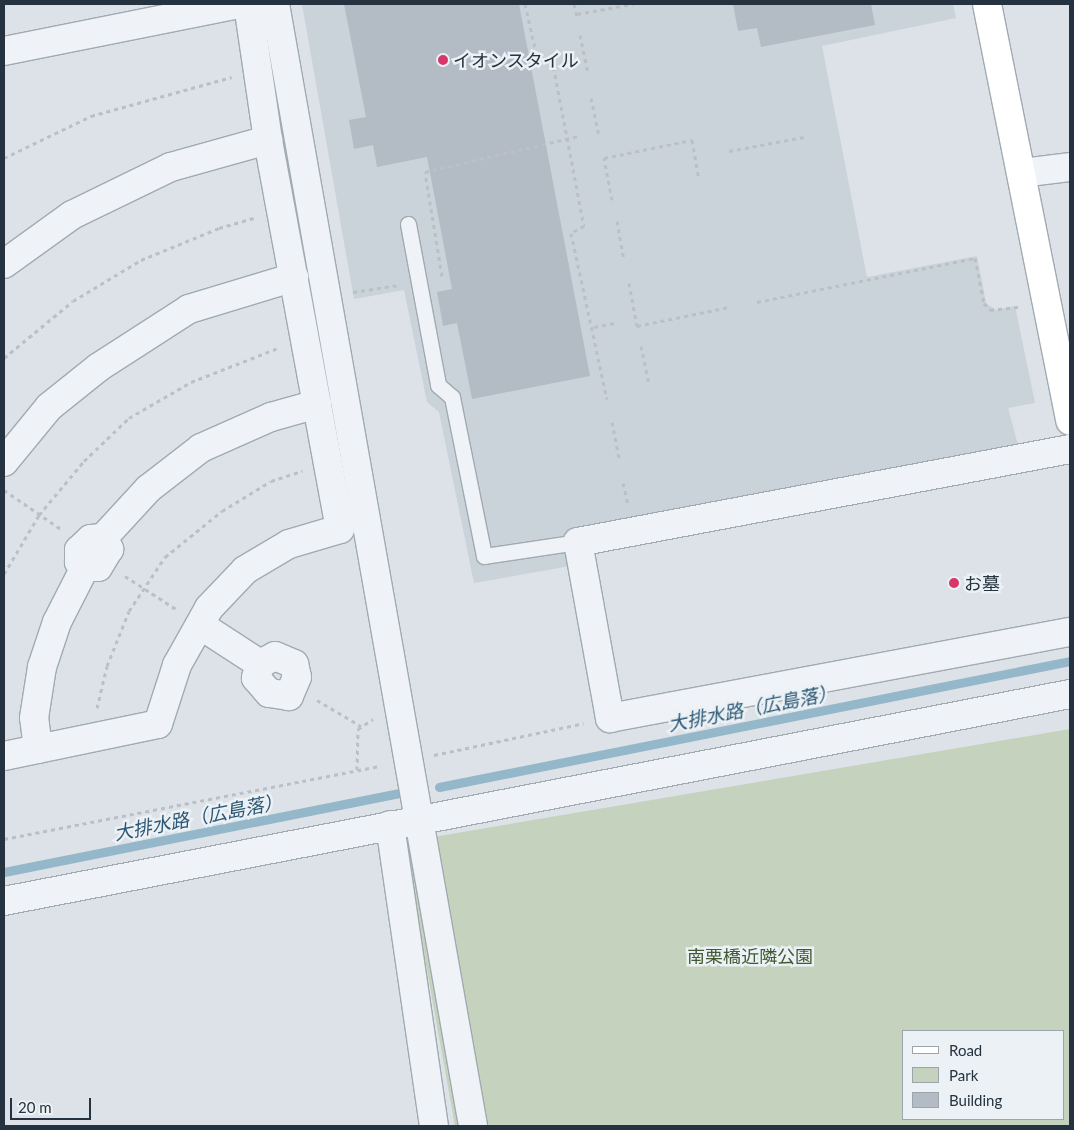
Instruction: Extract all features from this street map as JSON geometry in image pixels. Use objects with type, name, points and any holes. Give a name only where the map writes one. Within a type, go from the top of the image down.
[{"type":"street","points":[[4,51],[240,4]]},
{"type":"street","points":[[4,756],[158,724],[177,665],[210,608],[245,570],[289,544],[340,529],[268,140],[248,4]]},
{"type":"street","points":[[275,4],[403,713],[473,1126]]},
{"type":"street","points":[[987,4],[1070,421]]},
{"type":"street","points":[[4,264],[72,215],[171,167],[268,140]]},
{"type":"street","points":[[1022,173],[1070,167]]},
{"type":"street","points":[[4,462],[49,407],[99,367],[189,309],[294,277]]},
{"type":"street","points":[[38,749],[34,718],[42,667],[57,622],[94,553],[148,489],[201,448],[271,416],[317,404]]},
{"type":"street","points":[[1070,449],[578,542],[610,718],[1070,632]]},
{"type":"street","points":[[200,625],[260,664],[275,656],[294,664],[296,677],[292,686]]},
{"type":"street","points":[[4,901],[1070,694]]},
{"type":"street","points":[[390,826],[434,1126]]},
{"type":"lane","points":[[408,224],[438,385],[452,397],[484,556],[578,542]]},
{"type":"path","points":[[526,4],[537,57],[552,59],[584,226],[571,233],[583,296],[589,303],[608,398]]},
{"type":"path","points":[[574,4],[577,15],[634,4]]},
{"type":"path","points":[[580,35],[588,74]]},
{"type":"path","points":[[4,158],[91,116],[237,76]]},
{"type":"path","points":[[591,98],[599,136]]},
{"type":"path","points":[[442,276],[425,172],[578,136]]},
{"type":"path","points":[[729,151],[804,137]]},
{"type":"path","points":[[612,200],[604,158],[692,140],[699,179]]},
{"type":"path","points":[[695,156],[700,155]]},
{"type":"path","points":[[4,358],[73,301],[141,260],[219,228],[261,216]]},
{"type":"path","points":[[617,220],[624,260]]},
{"type":"path","points":[[757,302],[975,258],[984,304],[990,310],[1004,311],[1026,306]]},
{"type":"path","points":[[328,297],[401,284]]},
{"type":"path","points":[[629,284],[637,326],[729,307]]},
{"type":"path","points":[[594,327],[615,323]]},
{"type":"path","points":[[4,574],[39,514],[84,461],[129,418],[190,382],[255,354],[305,340]]},
{"type":"path","points":[[641,346],[649,384]]},
{"type":"path","points":[[612,422],[619,460]]},
{"type":"path","points":[[90,738],[107,666],[128,611],[142,587],[165,557],[222,511],[271,481],[306,470]]},
{"type":"path","points":[[4,490],[142,587],[200,625]]},
{"type":"path","points":[[292,686],[362,726]]},
{"type":"path","points":[[357,770],[356,742],[362,726],[368,720],[403,713]]},
{"type":"path","points":[[4,839],[411,760],[610,718]]},
{"type":"shaded area","points":[[302,4],[953,4],[956,18],[822,46],[867,277],[977,256],[986,303],[996,310],[1015,306],[1035,403],[1008,408],[1018,445],[564,535],[570,566],[474,583],[439,412],[427,402],[404,290],[354,299]]},
{"type":"green space","name":"南栗橋近隣公園","points":[[1070,729],[1070,1126],[455,1126],[404,842]]},
{"type":"building","points":[[344,4],[519,4],[590,376],[472,399],[457,323],[443,326],[437,292],[452,289],[427,157],[377,167],[373,145],[354,149],[349,120],[366,117]]},
{"type":"building","points":[[733,4],[871,4],[875,25],[761,47],[757,28],[738,31]]},
{"type":"waterway","name":"大排水路（広島落）","points":[[439,787],[1070,661]]},
{"type":"waterway","name":"大排水路（広島落）","points":[[4,872],[398,793]]},
{"type":"place","name":"イオンスタイル","points":[[443,60]]},
{"type":"place","name":"お墓","points":[[954,583]]}]
